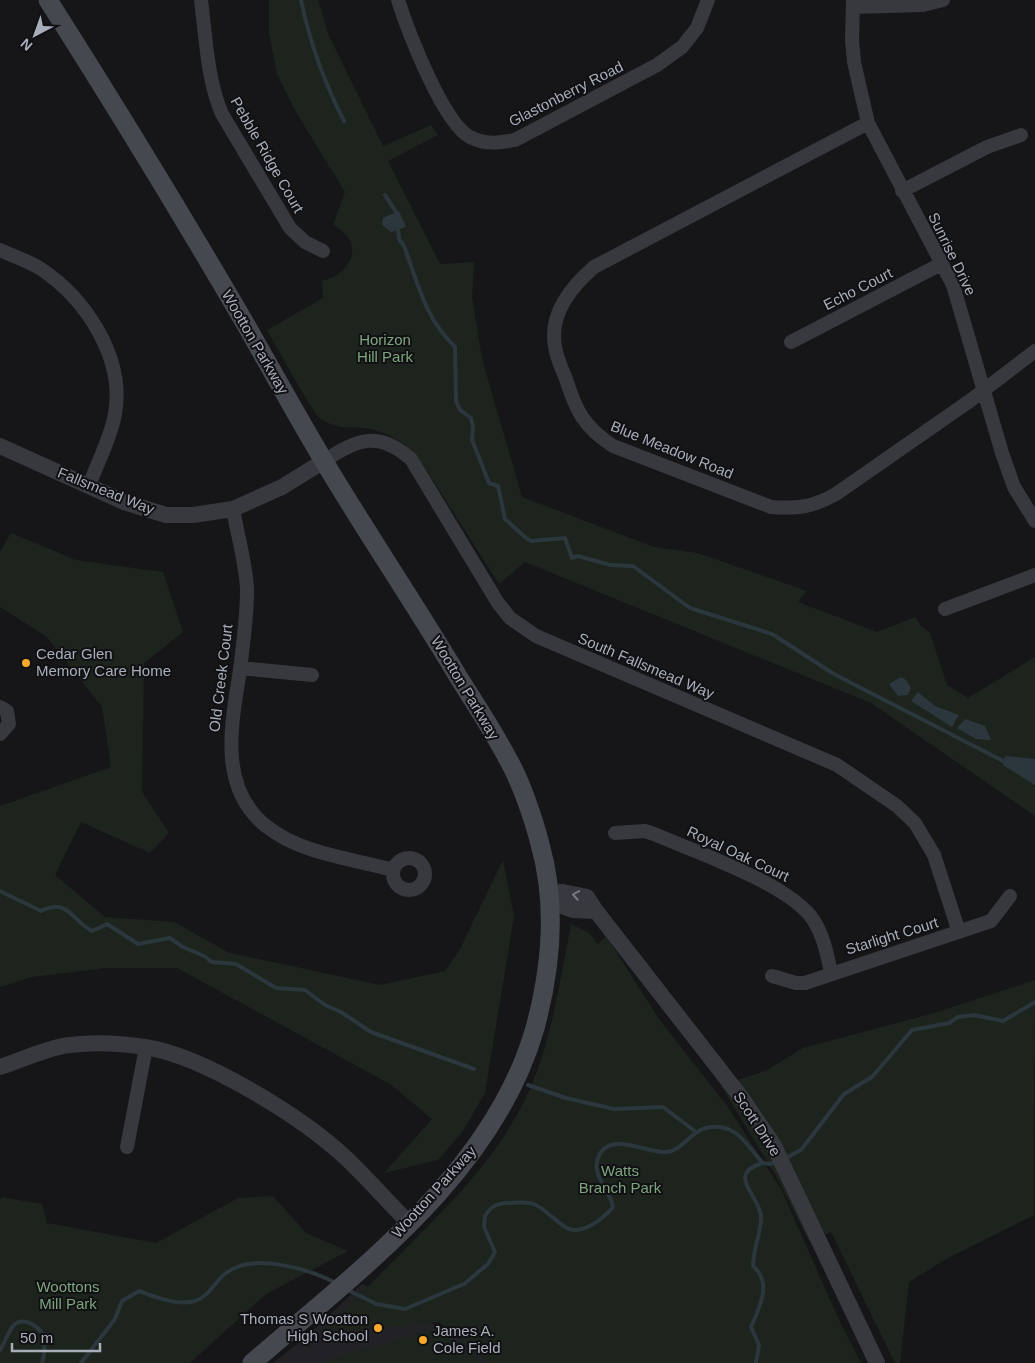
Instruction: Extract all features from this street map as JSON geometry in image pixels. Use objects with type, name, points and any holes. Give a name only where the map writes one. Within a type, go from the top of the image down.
[{"type":"main road","name":"Wootton Parkway","points":[[48,0],[244,321],[324,461],[420,612],[511,764],[541,845],[550,898],[546,976],[534,1030],[514,1080],[480,1140],[453,1174],[409,1223],[351,1278],[252,1363]]},
{"type":"street","name":"Pebble Ridge Court","points":[[201,0],[210,74],[216,100],[222,114],[290,228],[305,242],[323,251]]},
{"type":"street","name":"Glastonberry Road","points":[[398,0],[406,26],[453,123],[470,137],[493,144],[515,140],[657,65],[682,47],[697,28],[708,0]]},
{"type":"street","points":[[853,3],[923,5],[944,0]]},
{"type":"street","name":"Sunrise Drive","points":[[853,3],[852,40],[854,62],[868,124],[952,285],[962,313],[982,390],[1014,487],[1035,522]]},
{"type":"street","name":"Blue Meadow Road","points":[[868,124],[594,267],[579,280],[568,292],[561,308],[554,334],[555,346],[575,409],[596,435],[613,446],[771,507],[788,508],[816,505],[836,494],[1035,351]]},
{"type":"street","points":[[902,191],[987,147],[1021,135]]},
{"type":"street","points":[[0,250],[41,269],[66,289],[88,314],[102,339],[112,366],[117,394],[115,416],[89,486]]},
{"type":"street","name":"Echo Court","points":[[791,342],[941,264]]},
{"type":"street","name":"South Fallsmead Way","points":[[324,461],[349,446],[374,439],[396,446],[411,459],[498,604],[510,618],[536,636],[836,765],[897,806],[915,823],[934,855],[959,932]]},
{"type":"street","name":"Fallsmead Way","points":[[0,446],[124,502],[166,515],[193,515],[232,509],[282,487],[324,461]]},
{"type":"street","name":"Old Creek Court","points":[[232,509],[247,590],[240,668],[230,730],[230,748],[238,787],[246,802],[265,825],[302,847],[393,870]]},
{"type":"street","points":[[944,609],[1035,574]]},
{"type":"street","points":[[240,668],[312,675]]},
{"type":"street","points":[[0,707],[6,711],[9,724],[0,734]]},
{"type":"street","name":"Royal Oak Court","points":[[615,833],[644,831],[654,834],[778,888],[801,905],[814,920],[823,938],[831,972]]},
{"type":"street","name":"Scott Drive","points":[[550,898],[562,892],[587,897],[741,1098],[773,1144],[877,1363]]},
{"type":"street","name":"Starlight Court","points":[[772,976],[796,983],[805,982],[959,932],[991,921],[1010,896]]},
{"type":"street","points":[[0,1067],[66,1045],[104,1043],[146,1047],[195,1063],[244,1087],[293,1117],[345,1157],[409,1223]]},
{"type":"street","points":[[127,1147],[146,1047]]},
{"type":"shaded area","points":[[399,211],[406,227],[391,232],[382,225],[383,218]]},
{"type":"shaded area","points":[[901,677],[906,680],[911,688],[908,695],[898,696],[889,684]]},
{"type":"shaded area","points":[[918,692],[935,706],[959,715],[952,727],[911,701]]},
{"type":"shaded area","points":[[965,719],[985,726],[991,740],[976,739],[957,728]]},
{"type":"shaded area","points":[[1005,756],[1035,759],[1035,785],[1003,765]]},
{"type":"shaded area","name":"Thomas S Wootton High School","points":[[362,1284],[484,1353],[490,1363],[273,1363],[304,1339]]},
{"type":"green space","name":"Horizon Hill Park","points":[[269,0],[318,0],[329,36],[383,146],[431,125],[438,135],[388,161],[440,264],[474,262],[472,297],[482,359],[522,497],[654,547],[698,553],[807,591],[798,602],[877,632],[915,617],[921,626],[930,633],[947,685],[968,698],[1035,657],[1035,816],[871,703],[525,562],[499,584],[416,454],[404,444],[384,433],[370,429],[337,426],[321,419],[267,330],[323,298],[322,281],[336,275],[347,265],[352,252],[351,245],[348,237],[333,224],[345,192],[296,112],[277,74],[269,33]]},
{"type":"green space","points":[[11,533],[76,560],[163,572],[183,632],[144,663],[142,792],[169,833],[150,853],[81,822],[55,875],[105,917],[174,922],[230,953],[380,985],[445,971],[459,951],[503,860],[514,916],[485,1093],[463,1131],[438,1160],[384,1173],[432,1119],[390,1084],[177,968],[106,968],[32,977],[0,987],[0,806],[111,767],[102,707],[47,637],[0,607],[0,552]]},
{"type":"green space","name":"Watts Branch Park","points":[[571,924],[589,933],[598,944],[606,936],[659,1019],[727,1106],[781,1189],[840,1322],[861,1363],[489,1363],[439,1322],[318,1334],[381,1274],[465,1187],[494,1152],[506,1133],[528,1093],[543,1052],[554,1010]]},
{"type":"green space","points":[[1035,980],[1034,1215],[948,1258],[909,1282],[900,1363],[895,1363],[831,1232],[809,1241],[776,1176],[721,1086],[767,1070],[803,1048],[938,1012]]},
{"type":"green space","name":"Woottons Mill Park","points":[[273,1196],[306,1233],[348,1251],[266,1294],[190,1363],[0,1363],[0,1200],[2,1197],[42,1204],[47,1223],[156,1243],[238,1198]]},
{"type":"green space","name":"James A. Cole Field","points":[[432,1330],[470,1351],[480,1363],[326,1363],[328,1360]]},
{"type":"waterway","points":[[301,0],[318,62],[344,121]]},
{"type":"waterway","points":[[385,195],[396,212]]},
{"type":"waterway","points":[[398,229],[399,239],[404,246],[423,300],[436,324],[455,347],[456,401],[460,410],[471,418],[473,427],[472,440],[489,483],[498,486],[505,519],[526,538],[531,541],[565,538],[572,558],[578,556],[610,565],[633,566],[690,608],[772,634],[834,674],[1003,761]]},
{"type":"waterway","points":[[0,891],[41,911],[58,907],[64,909],[92,931],[107,924],[138,944],[170,938],[212,962],[236,964],[276,988],[305,990],[325,1005],[341,1012],[371,1032],[474,1069]]},
{"type":"waterway","points":[[784,1159],[801,1150],[844,1094],[872,1077],[912,1030],[949,1023],[958,1017],[974,1015],[1003,1021],[1035,1002]]},
{"type":"waterway","points":[[528,1085],[566,1098],[614,1109],[663,1107],[696,1132]]},
{"type":"waterway","points":[[346,1289],[376,1304],[405,1309],[464,1284],[488,1264],[495,1252],[484,1227],[485,1216],[489,1210],[500,1204],[523,1202],[534,1204],[569,1229],[581,1229],[593,1224],[613,1207],[597,1171],[598,1158],[603,1149],[611,1145],[629,1145],[667,1152],[674,1150],[699,1131],[716,1127],[728,1129],[738,1135],[763,1163],[777,1162]]},
{"type":"waterway","points":[[756,1363],[759,1345],[751,1327],[760,1304],[763,1288],[759,1273],[753,1266],[761,1216],[745,1179],[746,1173],[763,1163]]},
{"type":"waterway","points":[[81,1363],[115,1319],[122,1301],[139,1291],[174,1302],[195,1301],[204,1296],[222,1276],[237,1267],[266,1263],[296,1268],[336,1283]]},
{"type":"waterway","points":[[0,1350],[14,1325],[28,1322],[38,1329],[43,1336],[44,1356],[42,1363]]},
{"type":"place","name":"Cedar Glen Memory Care Home","points":[[26,663]]},
{"type":"place","name":"Thomas S Wootton High School","points":[[378,1328]]},
{"type":"place","name":"James A. Cole Field","points":[[423,1340]]}]
